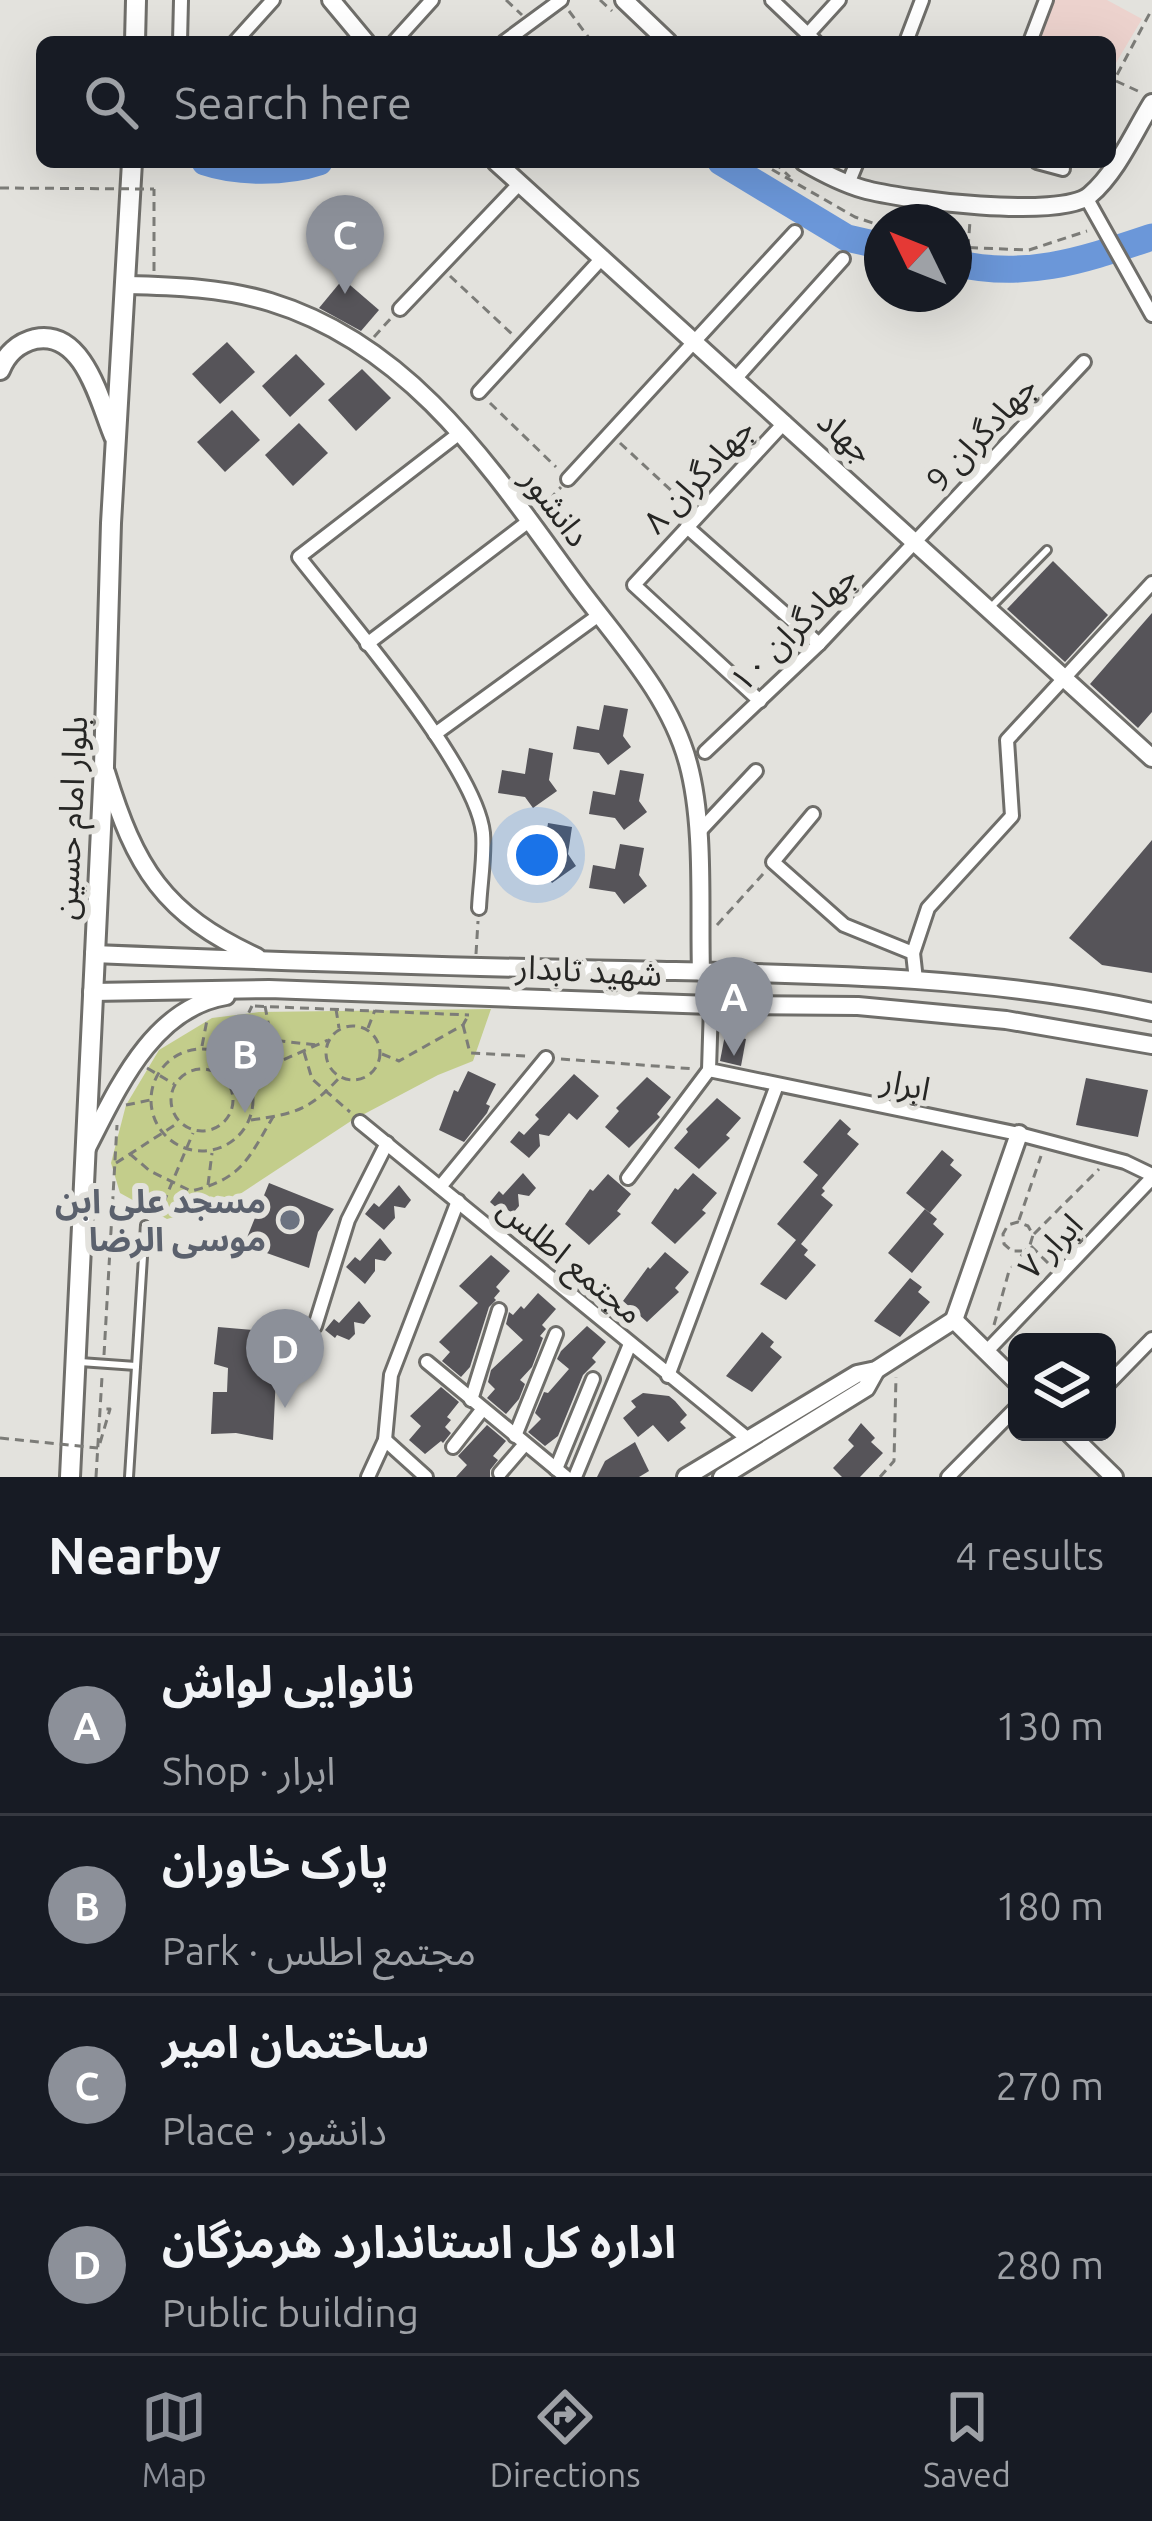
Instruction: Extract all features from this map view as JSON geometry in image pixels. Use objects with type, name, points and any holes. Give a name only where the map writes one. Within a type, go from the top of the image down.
[{"type":"main road","points":[[135,36],[136,0]]},
{"type":"main road","name":"بلوار امام حسین","points":[[70,1477],[132,168]]},
{"type":"main road","points":[[0,370],[5,358],[30,340],[54,340],[70,348],[83,363],[116,440]]},
{"type":"street","points":[[180,36],[181,0]]},
{"type":"street","points":[[240,36],[273,0]]},
{"type":"street","points":[[331,0],[361,36]]},
{"type":"street","points":[[399,36],[432,0]]},
{"type":"street","points":[[512,36],[561,0]]},
{"type":"street","points":[[624,0],[662,36]]},
{"type":"street","points":[[772,0],[810,36]]},
{"type":"street","points":[[813,36],[839,0]]},
{"type":"street","points":[[908,36],[922,0]]},
{"type":"street","points":[[1032,36],[1046,0]]},
{"type":"street","points":[[1116,160],[1152,100]]},
{"type":"street","name":"جهاد","points":[[503,168],[1151,755]]},
{"type":"street","points":[[817,168],[848,184],[894,196],[962,204]]},
{"type":"street","points":[[848,184],[855,168]]},
{"type":"street","points":[[1056,168],[1063,170]]},
{"type":"street","points":[[972,205],[1053,207],[1087,199],[1111,168]]},
{"type":"street","points":[[400,310],[520,183]]},
{"type":"street","points":[[1087,199],[1152,315]]},
{"type":"street","points":[[568,479],[795,232]]},
{"type":"street","points":[[479,392],[603,257]]},
{"type":"street","points":[[736,378],[843,259]]},
{"type":"street","name":"دانشور","points":[[126,285],[218,291],[272,302],[365,347],[410,380],[461,432],[644,675],[680,737],[692,779],[701,972]]},
{"type":"street","name":"جهادگران 9","points":[[917,541],[1084,362]]},
{"type":"street","name":"جهادگران ۸","points":[[760,701],[634,585],[784,422]]},
{"type":"street","points":[[461,432],[299,557],[435,734],[468,791],[483,831],[479,908]]},
{"type":"street","points":[[367,644],[529,521]]},
{"type":"street","points":[[687,527],[819,644]]},
{"type":"street","name":"جهادگران ۱۰","points":[[705,752],[819,644],[917,541]]},
{"type":"street","points":[[916,980],[913,953],[928,908],[1012,816],[1007,740],[1152,583]]},
{"type":"street","points":[[435,734],[599,616]]},
{"type":"street","points":[[104,766],[131,848],[160,889],[210,933],[269,962]]},
{"type":"street","points":[[697,835],[756,770]]},
{"type":"street","points":[[813,814],[773,862],[844,925],[913,953]]},
{"type":"street","name":"شهید تابدار","points":[[94,954],[916,980],[1114,1003],[1152,1012]]},
{"type":"street","points":[[144,956],[136,966],[136,984],[145,991]]},
{"type":"street","points":[[475,967],[476,994]]},
{"type":"street","name":"شهید تابدار","points":[[92,992],[267,998],[476,994],[879,1008],[1006,1020],[1152,1045]]},
{"type":"street","points":[[84,1155],[123,1078],[146,1046],[176,1019],[216,998],[267,998]]},
{"type":"street","points":[[628,1178],[709,1070],[711,1005]]},
{"type":"street","points":[[440,1187],[546,1058]]},
{"type":"street","name":"ابرار","points":[[709,1070],[1019,1134],[1122,1161],[1152,1176]]},
{"type":"street","points":[[668,1376],[777,1085]]},
{"type":"street","name":"مجتمع اطلس","points":[[360,1122],[748,1439]]},
{"type":"street","points":[[686,1477],[857,1374],[876,1370],[954,1320],[1019,1134]]},
{"type":"street","points":[[315,1326],[348,1220],[387,1143]]},
{"type":"street","name":"ابرار ۷","points":[[986,1352],[1152,1176]]},
{"type":"street","points":[[368,1477],[385,1441],[391,1375],[458,1202]]},
{"type":"street","points":[[453,1447],[476,1405],[499,1310]]},
{"type":"street","points":[[954,1320],[1008,1373]]},
{"type":"street","points":[[500,1473],[520,1440],[556,1334]]},
{"type":"street","points":[[1116,1375],[1152,1339]]},
{"type":"street","points":[[566,1474],[630,1344]]},
{"type":"street","points":[[427,1363],[566,1474]]},
{"type":"street","points":[[722,1477],[866,1388],[876,1370]]},
{"type":"street","points":[[566,1474],[593,1379]]},
{"type":"street","points":[[948,1477],[1008,1415]]},
{"type":"street","points":[[385,1441],[426,1477]]},
{"type":"street","points":[[1075,1441],[1102,1473]]},
{"type":"lane","points":[[990,608],[1047,550]]},
{"type":"lane","points":[[128,1477],[145,1225]]},
{"type":"lane","points":[[76,1362],[136,1366]]},
{"type":"path","points":[[506,0],[530,22]]},
{"type":"path","points":[[561,0],[588,36]]},
{"type":"path","points":[[1116,78],[1152,9]]},
{"type":"path","points":[[1116,81],[1152,100]]},
{"type":"path","points":[[770,168],[864,220]]},
{"type":"path","points":[[781,168],[798,184]]},
{"type":"path","points":[[0,188],[154,189],[153,286]]},
{"type":"path","points":[[972,250],[1029,250],[1103,226]]},
{"type":"path","points":[[440,267],[523,345]]},
{"type":"path","points":[[365,347],[400,310]]},
{"type":"path","points":[[479,392],[568,479],[529,521]]},
{"type":"path","points":[[610,434],[698,515]]},
{"type":"path","points":[[700,944],[773,862]]},
{"type":"path","points":[[475,967],[479,908]]},
{"type":"path","points":[[267,998],[271,1040]]},
{"type":"path","points":[[228,1055],[252,1006],[267,998],[336,1009],[469,1015],[463,1025],[399,1061],[380,1053]]},
{"type":"path","points":[[336,1009],[339,1030]]},
{"type":"path","points":[[367,1030],[375,1011]]},
{"type":"path","points":[[202,1048],[208,1012]]},
{"type":"path","points":[[463,1025],[470,1053],[709,1070]]},
{"type":"path","points":[[229,1084],[353,1026],[377,1040],[376,1067],[367,1077],[340,1077],[329,1067],[329,1040]]},
{"type":"path","points":[[242,1066],[271,1040],[319,1045]]},
{"type":"path","points":[[202,1048],[228,1055],[247,1074],[253,1097],[249,1120],[234,1140],[212,1150],[188,1150],[161,1132],[153,1117],[150,1100],[157,1074],[176,1055],[202,1048]]},
{"type":"path","points":[[304,1052],[312,1078],[360,1122]]},
{"type":"path","points":[[140,1064],[174,1084]]},
{"type":"path","points":[[186,1072],[218,1072],[229,1084],[231,1113],[222,1124],[194,1131],[179,1122],[170,1097],[174,1084],[186,1072]]},
{"type":"path","points":[[249,1120],[292,1114],[340,1077]]},
{"type":"path","points":[[95,1477],[118,1107],[126,1093]]},
{"type":"path","points":[[118,1107],[150,1100]]},
{"type":"path","points":[[130,1154],[190,1191],[220,1184],[245,1164],[273,1117]]},
{"type":"path","points":[[115,1164],[179,1122]]},
{"type":"path","points":[[145,1225],[164,1204],[194,1131]]},
{"type":"path","points":[[1018,1222],[1046,1141]]},
{"type":"path","points":[[208,1187],[212,1150]]},
{"type":"path","points":[[986,1352],[1010,1270],[1033,1235],[1085,1180],[1104,1166],[1122,1161]]},
{"type":"path","points":[[1022,1251],[1012,1251],[1004,1244],[1008,1225],[1028,1226],[1033,1235]]},
{"type":"path","points":[[1030,1245],[1060,1274]]},
{"type":"path","points":[[880,1477],[894,1461],[896,1358]]},
{"type":"path","points":[[0,1438],[98,1448],[110,1409],[100,1409]]},
{"type":"shaded area","points":[[1053,0],[1107,0],[1142,19],[1116,63],[1116,36],[1038,36]]},
{"type":"green space","points":[[491,1009],[473,1061],[351,1121],[231,1200],[167,1219],[120,1193],[111,1163],[126,1105],[159,1050],[212,1018],[259,1012]]},
{"type":"building","points":[[343,279],[379,310],[361,331],[319,308]]},
{"type":"building","points":[[227,342],[255,372],[220,404],[192,374]]},
{"type":"building","points":[[296,354],[325,384],[290,417],[262,386]]},
{"type":"building","points":[[362,369],[391,398],[356,431],[328,400]]},
{"type":"building","points":[[232,410],[260,440],[225,472],[197,442]]},
{"type":"building","points":[[299,423],[328,453],[293,486],[265,455]]},
{"type":"building","points":[[1053,561],[1108,615],[1065,662],[1007,609]]},
{"type":"building","points":[[1152,613],[1152,712],[1138,728],[1090,684]]},
{"type":"building","points":[[604,705],[628,709],[623,736],[631,747],[608,765],[599,753],[573,749],[577,726],[599,730]]},
{"type":"building","points":[[529,748],[553,753],[549,780],[557,791],[533,808],[525,797],[498,793],[502,770],[525,774]]},
{"type":"building","points":[[620,770],[644,774],[639,801],[647,812],[624,830],[615,818],[589,814],[593,791],[615,795]]},
{"type":"building","points":[[548,823],[572,827],[568,854],[576,866],[552,883],[544,872],[518,867],[521,845],[544,848]]},
{"type":"building","points":[[1152,840],[1152,973],[1102,965],[1069,938]]},
{"type":"building","points":[[620,844],[644,848],[639,875],[647,886],[624,904],[615,892],[589,888],[593,865],[615,869]]},
{"type":"building","points":[[725,1035],[746,1039],[741,1066],[720,1061]]},
{"type":"building","points":[[468,1071],[496,1084],[486,1104],[490,1106],[487,1113],[464,1142],[439,1130],[454,1090],[458,1092]]},
{"type":"building","points":[[574,1074],[599,1096],[577,1120],[569,1113],[549,1136],[539,1134],[540,1146],[529,1158],[510,1142],[519,1131],[524,1135],[539,1119],[535,1115]]},
{"type":"building","points":[[647,1077],[671,1097],[657,1114],[660,1117],[629,1148],[605,1127],[619,1111],[616,1108]]},
{"type":"building","points":[[1086,1078],[1148,1090],[1138,1137],[1076,1125]]},
{"type":"building","points":[[717,1098],[741,1118],[726,1135],[730,1138],[699,1169],[674,1148]]},
{"type":"building","points":[[840,1119],[859,1144],[822,1188],[821,1195],[833,1205],[801,1244],[808,1250],[804,1255],[816,1265],[786,1300],[760,1284],[796,1240],[777,1224],[818,1175],[803,1162]]},
{"type":"building","points":[[942,1150],[962,1175],[930,1213],[906,1193]]},
{"type":"building","points":[[523,1173],[536,1188],[529,1196],[518,1194],[519,1206],[513,1213],[499,1210],[490,1202]]},
{"type":"building","points":[[693,1173],[717,1193],[702,1210],[706,1213],[675,1244],[651,1223],[675,1188]]},
{"type":"building","points":[[608,1174],[631,1194],[617,1211],[621,1214],[589,1245],[565,1224],[590,1189]]},
{"type":"building","name":"مسجد علی ابن موسی الرضا","points":[[269,1183],[334,1209],[318,1232],[309,1268],[244,1245]]},
{"type":"building","points":[[399,1185],[411,1200],[405,1208],[394,1206],[395,1218],[384,1230],[365,1214],[374,1203],[379,1207]]},
{"type":"building","points":[[925,1209],[944,1234],[912,1273],[888,1253]]},
{"type":"building","points":[[380,1238],[392,1253],[385,1261],[375,1259],[375,1271],[365,1284],[346,1267],[355,1257],[360,1261]]},
{"type":"building","points":[[665,1252],[689,1272],[675,1288],[679,1292],[647,1322],[623,1301]]},
{"type":"building","points":[[491,1255],[510,1271],[496,1287],[500,1291],[489,1307],[470,1367],[461,1377],[442,1361],[450,1352],[439,1342],[478,1303],[459,1286]]},
{"type":"building","points":[[910,1278],[930,1302],[900,1337],[874,1321]]},
{"type":"building","points":[[538,1293],[556,1309],[542,1325],[546,1329],[532,1367],[520,1380],[525,1384],[519,1399],[506,1414],[487,1398],[495,1389],[488,1382],[491,1370],[523,1340],[506,1324],[509,1312],[513,1315],[521,1306],[524,1309]]},
{"type":"building","points":[[359,1301],[371,1316],[364,1324],[354,1322],[355,1334],[349,1340],[325,1330],[334,1319],[339,1323]]},
{"type":"building","points":[[587,1326],[606,1342],[583,1375],[558,1436],[545,1446],[528,1432],[541,1419],[535,1413],[544,1392],[569,1369],[557,1359],[561,1351]]},
{"type":"building","points":[[218,1327],[278,1332],[273,1440],[211,1434],[213,1392],[227,1392],[228,1368],[214,1364]]},
{"type":"building","points":[[762,1332],[782,1357],[752,1392],[726,1376]]},
{"type":"building","points":[[441,1387],[459,1402],[447,1417],[451,1420],[445,1427],[451,1433],[425,1454],[409,1440],[421,1426],[410,1416]]},
{"type":"building","points":[[643,1393],[669,1396],[687,1415],[680,1422],[686,1428],[668,1442],[653,1425],[638,1437],[623,1418],[636,1407],[631,1401]]},
{"type":"building","points":[[861,1423],[883,1453],[860,1477],[842,1477],[833,1468],[854,1446],[848,1440]]},
{"type":"building","points":[[487,1425],[506,1441],[493,1456],[498,1460],[490,1477],[456,1477],[467,1465],[458,1456]]},
{"type":"building","points":[[635,1442],[649,1471],[639,1477],[597,1477],[605,1461]]},
{"type":"waterway","points":[[232,168],[292,168]]},
{"type":"waterway","points":[[731,168],[847,238],[864,242]]},
{"type":"waterway","points":[[972,266],[1054,265],[1152,237]]},
{"type":"place","name":"ساختمان امیر","points":[[345,294]]},
{"type":"place","name":"نانوایی لواش","points":[[734,1056]]},
{"type":"place","name":"پارک خاوران","points":[[245,1113]]},
{"type":"place","name":"مسجد علی ابن موسی الرضا","points":[[290,1220]]},
{"type":"place","name":"اداره کل استاندارد هرمزگان","points":[[285,1408]]}]
